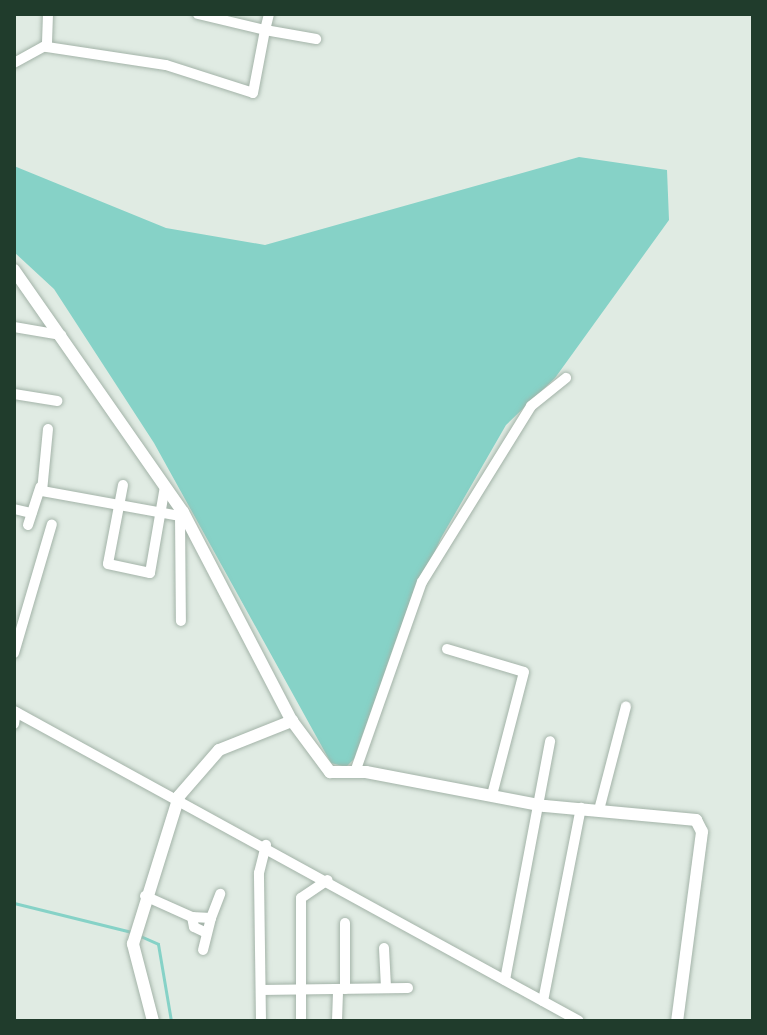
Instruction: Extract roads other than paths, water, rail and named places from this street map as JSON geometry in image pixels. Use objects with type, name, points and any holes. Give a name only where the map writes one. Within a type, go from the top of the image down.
[{"type":"street","points":[[45,46],[48,14]]},
{"type":"street","points":[[198,14],[316,39]]},
{"type":"street","points":[[14,63],[45,46],[166,65],[246,95],[256,87],[269,14]]},
{"type":"street","points":[[14,270],[165,486],[292,721],[330,772],[355,772],[540,805],[696,820],[701,826],[677,1021]]},
{"type":"street","points":[[14,327],[61,335]]},
{"type":"street","points":[[355,772],[422,582],[531,406],[566,378]]},
{"type":"street","points":[[14,394],[57,401]]},
{"type":"street","points":[[28,525],[40,487],[48,429]]},
{"type":"street","points":[[123,485],[108,564],[150,573],[165,486]]},
{"type":"street","points":[[40,487],[183,516]]},
{"type":"street","points":[[14,509],[32,513]]},
{"type":"street","points":[[181,621],[183,516]]},
{"type":"street","points":[[14,653],[52,524]]},
{"type":"street","points":[[447,649],[524,672],[492,795]]},
{"type":"street","points":[[599,810],[626,706]]},
{"type":"street","points":[[14,724],[15,711],[179,796],[579,1021]]},
{"type":"street","points":[[153,1021],[135,934],[179,796],[219,750],[292,721]]},
{"type":"street","points":[[505,980],[550,741]]},
{"type":"street","points":[[543,1001],[581,808]]},
{"type":"street","points":[[261,1021],[259,873],[266,845]]},
{"type":"street","points":[[301,1021],[301,898],[328,880]]},
{"type":"street","points":[[203,950],[220,894]]},
{"type":"street","points":[[145,896],[192,917],[211,918]]},
{"type":"street","points":[[192,917],[194,927],[207,933]]},
{"type":"street","points":[[337,1021],[345,923]]},
{"type":"street","points":[[384,948],[386,988]]},
{"type":"street","points":[[261,990],[408,988]]},
{"type":"water","points":[[579,157],[667,170],[669,220],[555,378],[506,425],[441,538],[403,622],[356,757],[346,767],[331,763],[154,443],[54,289],[14,252],[14,166],[166,228],[265,245]]},
{"type":"waterway","points":[[14,903],[131,932]]},
{"type":"waterway","points":[[138,935],[158,944],[171,1021]]}]
